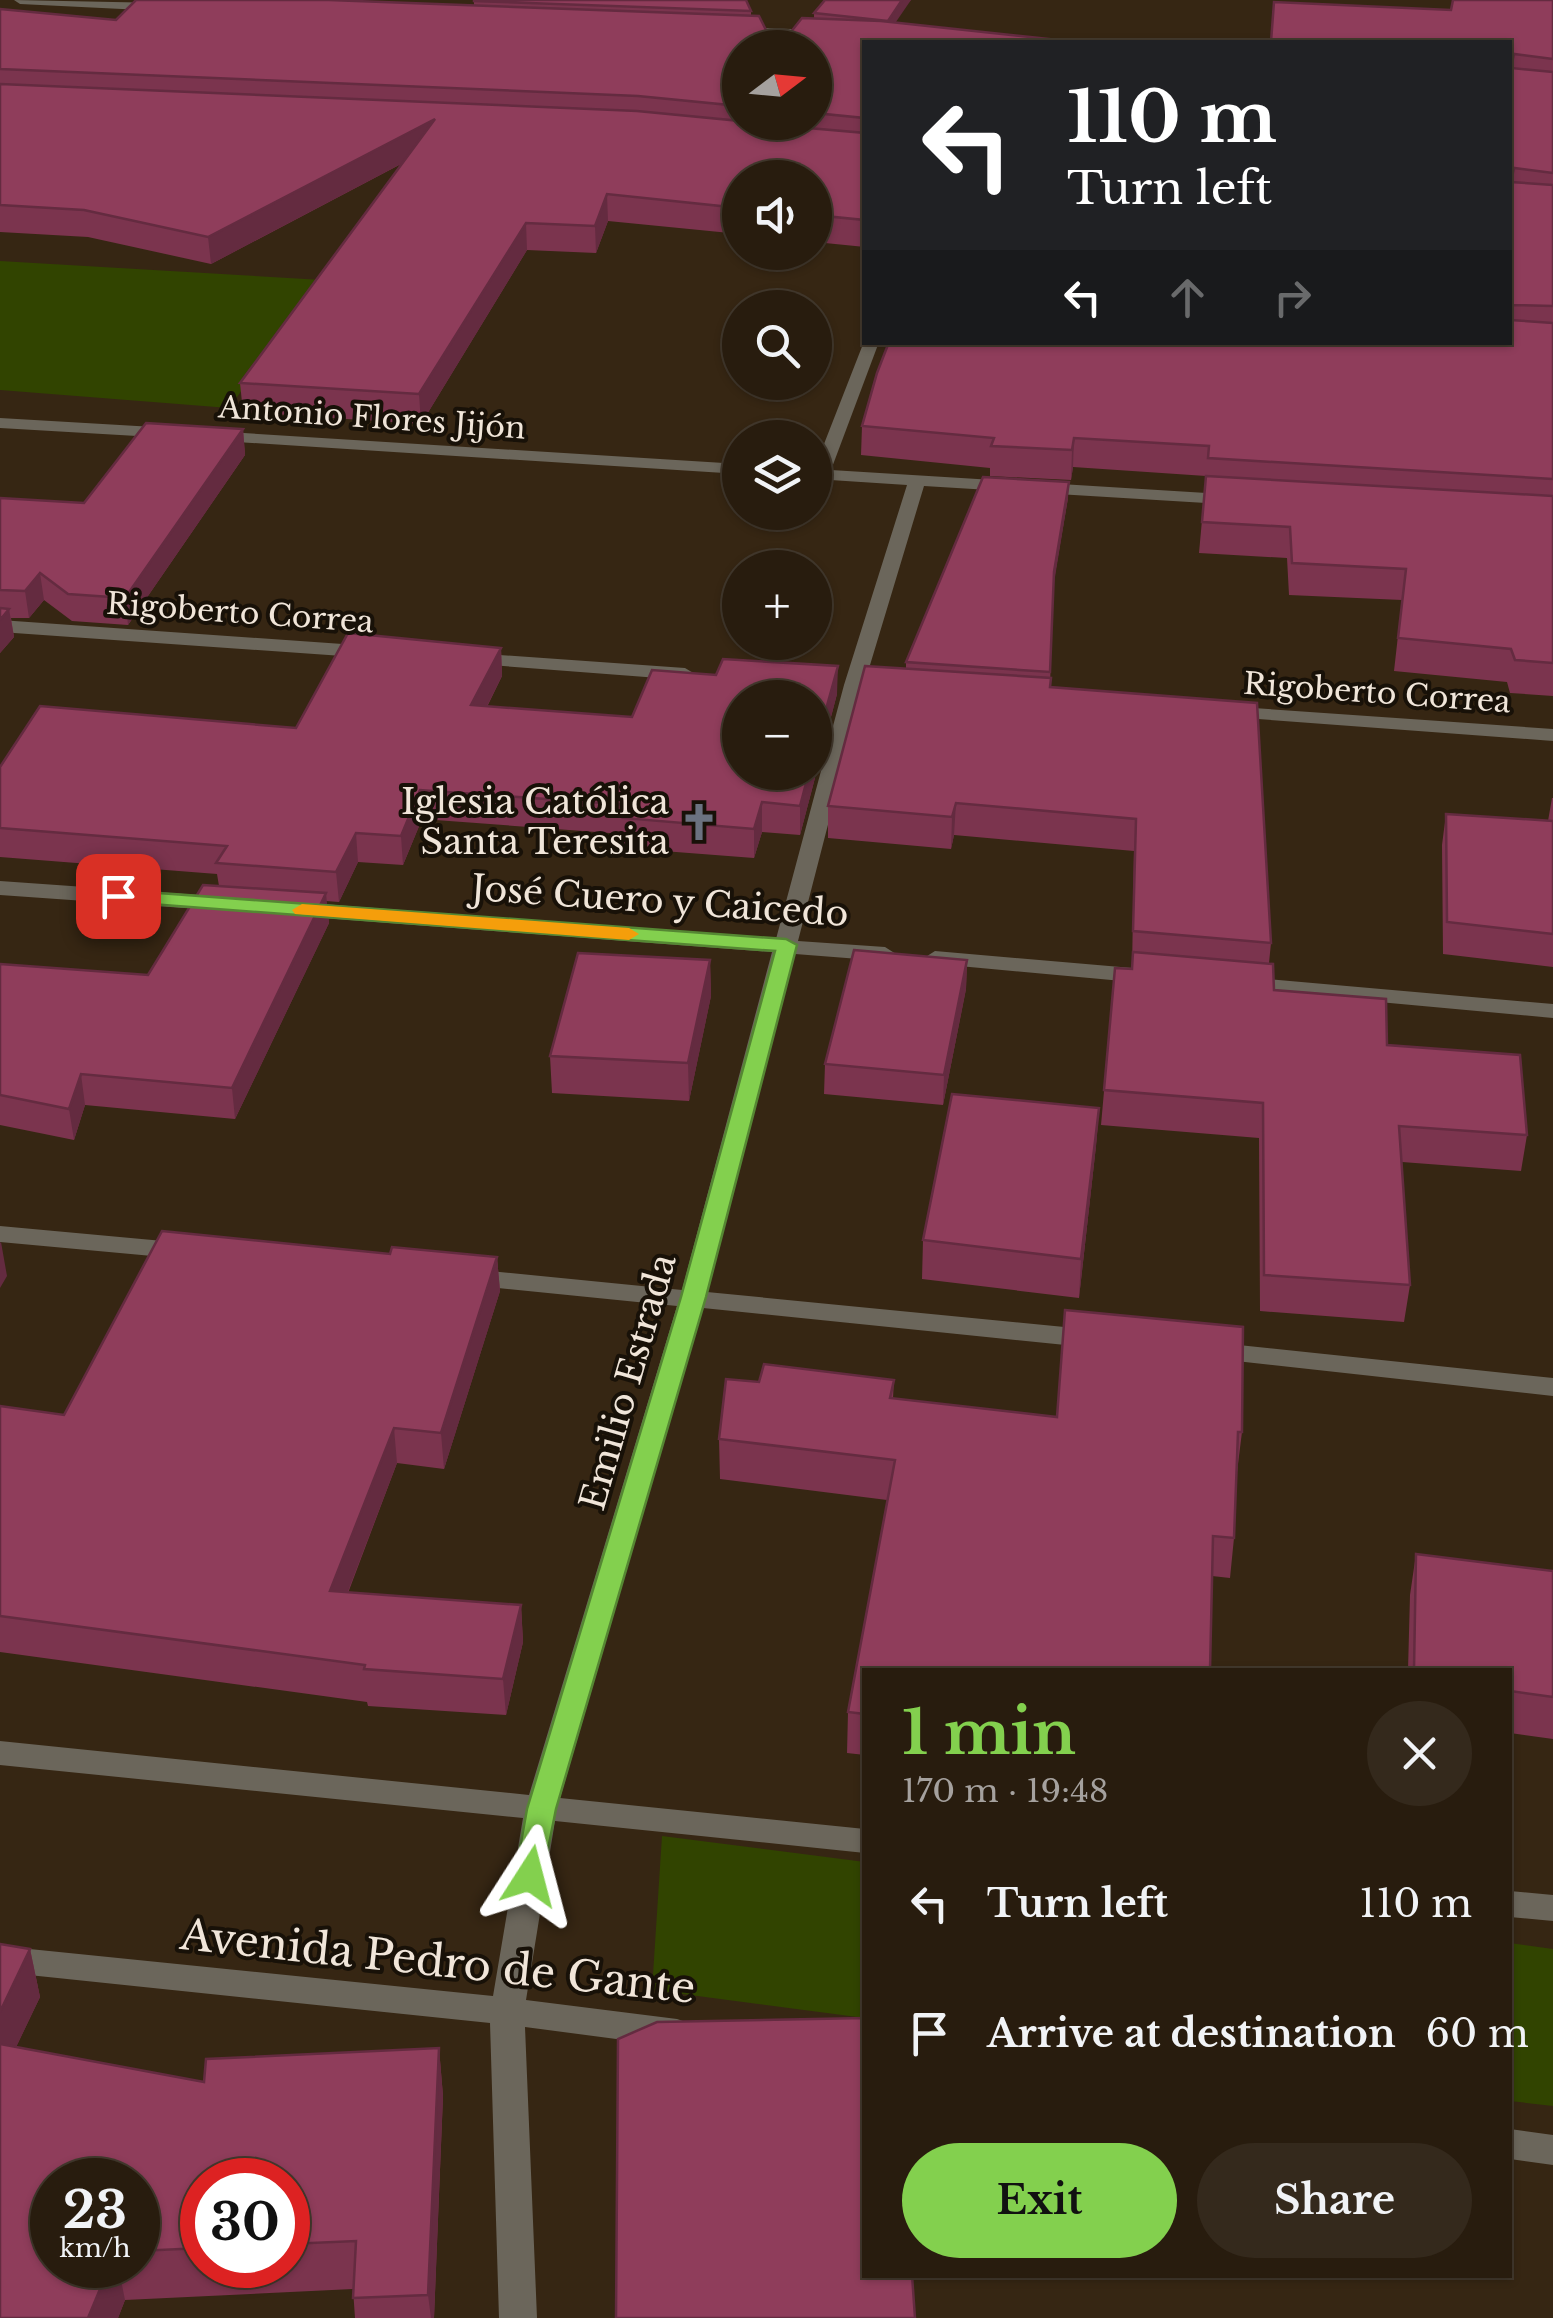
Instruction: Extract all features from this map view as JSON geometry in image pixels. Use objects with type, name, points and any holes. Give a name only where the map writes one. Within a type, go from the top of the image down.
[{"type":"street","points":[[20,0],[44,5],[172,8]]},
{"type":"street","points":[[721,30],[838,35]]},
{"type":"street","points":[[832,440],[871,345]]},
{"type":"street","name":"Antonio Flores Jijón","points":[[0,422],[722,468]]},
{"type":"street","points":[[832,475],[1255,500]]},
{"type":"street","name":"Emilio Estrada","points":[[518,2318],[508,2010],[541,1809],[694,1297],[854,685],[917,481]]},
{"type":"street","name":"Rigoberto Correa","points":[[0,626],[397,654]]},
{"type":"street","points":[[457,658],[715,676]]},
{"type":"street","name":"Rigoberto Correa","points":[[1203,710],[1553,736]]},
{"type":"street","name":"José Cuero y Caicedo","points":[[0,888],[786,945],[1160,977]]},
{"type":"street","points":[[1219,982],[1553,1011]]},
{"type":"street","points":[[0,1234],[218,1254]]},
{"type":"street","points":[[436,1274],[1123,1342]]},
{"type":"street","points":[[1182,1348],[1553,1387]]},
{"type":"street","points":[[0,1753],[862,1840]]},
{"type":"street","points":[[1512,1904],[1553,1908]]},
{"type":"street","name":"Avenida Pedro de Gante","points":[[0,1959],[508,2010],[714,2038]]},
{"type":"street","points":[[1512,2144],[1553,2150]]},
{"type":"green space","points":[[0,261],[322,280],[229,408],[0,390]]},
{"type":"green space","points":[[662,1836],[862,1862],[862,2018],[652,1990]]},
{"type":"green space","points":[[1512,1943],[1553,1949],[1553,2106],[1512,2101]]},
{"type":"building","points":[[136,0],[329,0],[759,16],[766,30],[722,30],[722,104],[638,96],[0,69],[0,9],[116,20]]},
{"type":"building","points":[[746,0],[751,11],[474,1]]},
{"type":"building","points":[[825,0],[902,0],[888,21],[814,13]]},
{"type":"building","points":[[1453,0],[1553,0],[1553,59],[1514,54],[1512,63],[1512,40],[1271,40],[1274,2],[1451,10]]},
{"type":"building","points":[[802,18],[881,21],[1058,40],[862,40],[862,118],[832,115],[832,30],[792,30]]},
{"type":"building","points":[[1512,68],[1553,72],[1553,173],[1514,168],[1512,177]]},
{"type":"building","points":[[0,84],[637,111],[722,119],[722,140],[832,140],[832,130],[862,133],[862,220],[832,217],[832,160],[722,160],[722,206],[607,194],[595,226],[526,223],[419,394],[240,383],[435,119],[208,237],[84,210],[0,205]]},
{"type":"building","points":[[1512,182],[1553,185],[1553,306],[1512,305]]},
{"type":"building","points":[[1512,320],[1553,323],[1553,479],[1208,458],[1209,446],[1074,438],[1072,450],[991,446],[994,438],[862,426],[888,345],[1512,345]]},
{"type":"building","points":[[146,423],[243,429],[125,598],[68,594],[40,573],[25,591],[0,590],[0,498],[84,503]]},
{"type":"building","points":[[1206,476],[1553,496],[1553,663],[1515,660],[1511,649],[1398,638],[1406,569],[1292,563],[1290,527],[1202,522]]},
{"type":"building","points":[[983,477],[1069,482],[1054,572],[1050,672],[906,662]]},
{"type":"building","points":[[348,633],[501,648],[471,705],[632,717],[652,670],[716,675],[723,660],[838,666],[832,688],[832,680],[722,680],[722,790],[804,790],[800,806],[762,802],[754,829],[623,818],[628,805],[420,790],[401,836],[356,833],[336,872],[216,863],[227,846],[0,828],[0,767],[40,706],[296,728]]},
{"type":"building","points":[[865,666],[1051,678],[1050,687],[1257,703],[1271,943],[1133,931],[1136,819],[956,803],[952,817],[828,806]]},
{"type":"building","points":[[1446,814],[1553,821],[1553,934],[1447,922]]},
{"type":"building","points":[[203,885],[326,893],[232,1088],[81,1074],[69,1109],[0,1095],[0,964],[148,975]]},
{"type":"building","points":[[854,950],[967,960],[944,1075],[825,1064]]},
{"type":"building","points":[[1133,952],[1273,964],[1274,990],[1386,999],[1387,1045],[1520,1055],[1527,1135],[1399,1126],[1410,1285],[1264,1275],[1263,1103],[1104,1090],[1115,968],[1132,969]]},
{"type":"building","points":[[578,953],[710,960],[688,1063],[550,1056]]},
{"type":"building","points":[[952,1094],[1099,1108],[1081,1259],[923,1240]]},
{"type":"building","points":[[162,1231],[390,1254],[392,1247],[497,1257],[441,1433],[394,1428],[330,1591],[521,1605],[503,1679],[364,1669],[365,1665],[0,1616],[0,1406],[64,1415]]},
{"type":"building","points":[[1065,1310],[1243,1327],[1242,1432],[1238,1432],[1234,1538],[1213,1536],[1210,1668],[862,1668],[862,1714],[848,1712],[895,1460],[719,1439],[726,1379],[759,1382],[764,1364],[894,1380],[890,1398],[1057,1417]]},
{"type":"building","points":[[1416,1554],[1553,1571],[1553,1697],[1512,1691],[1512,1668],[1414,1668]]},
{"type":"building","points":[[0,1944],[30,1949],[0,2012]]},
{"type":"building","points":[[862,2018],[862,2278],[912,2278],[915,2318],[616,2318],[618,2039],[657,2022]]},
{"type":"building","points":[[0,2044],[204,2082],[206,2059],[439,2048],[428,2295],[353,2298],[356,2241],[310,2243],[310,2158],[180,2158],[180,2249],[160,2250],[160,2158],[30,2158],[30,2288],[100,2288],[88,2318],[0,2318]]},
{"type":"slow traffic","points":[[302,910],[629,934]]},
{"type":"place","name":"Iglesia Católica Santa Teresita","points":[[699,822]]},
{"type":"route","points":[[118,896],[786,945],[694,1297],[541,1809],[530,1876]]}]
